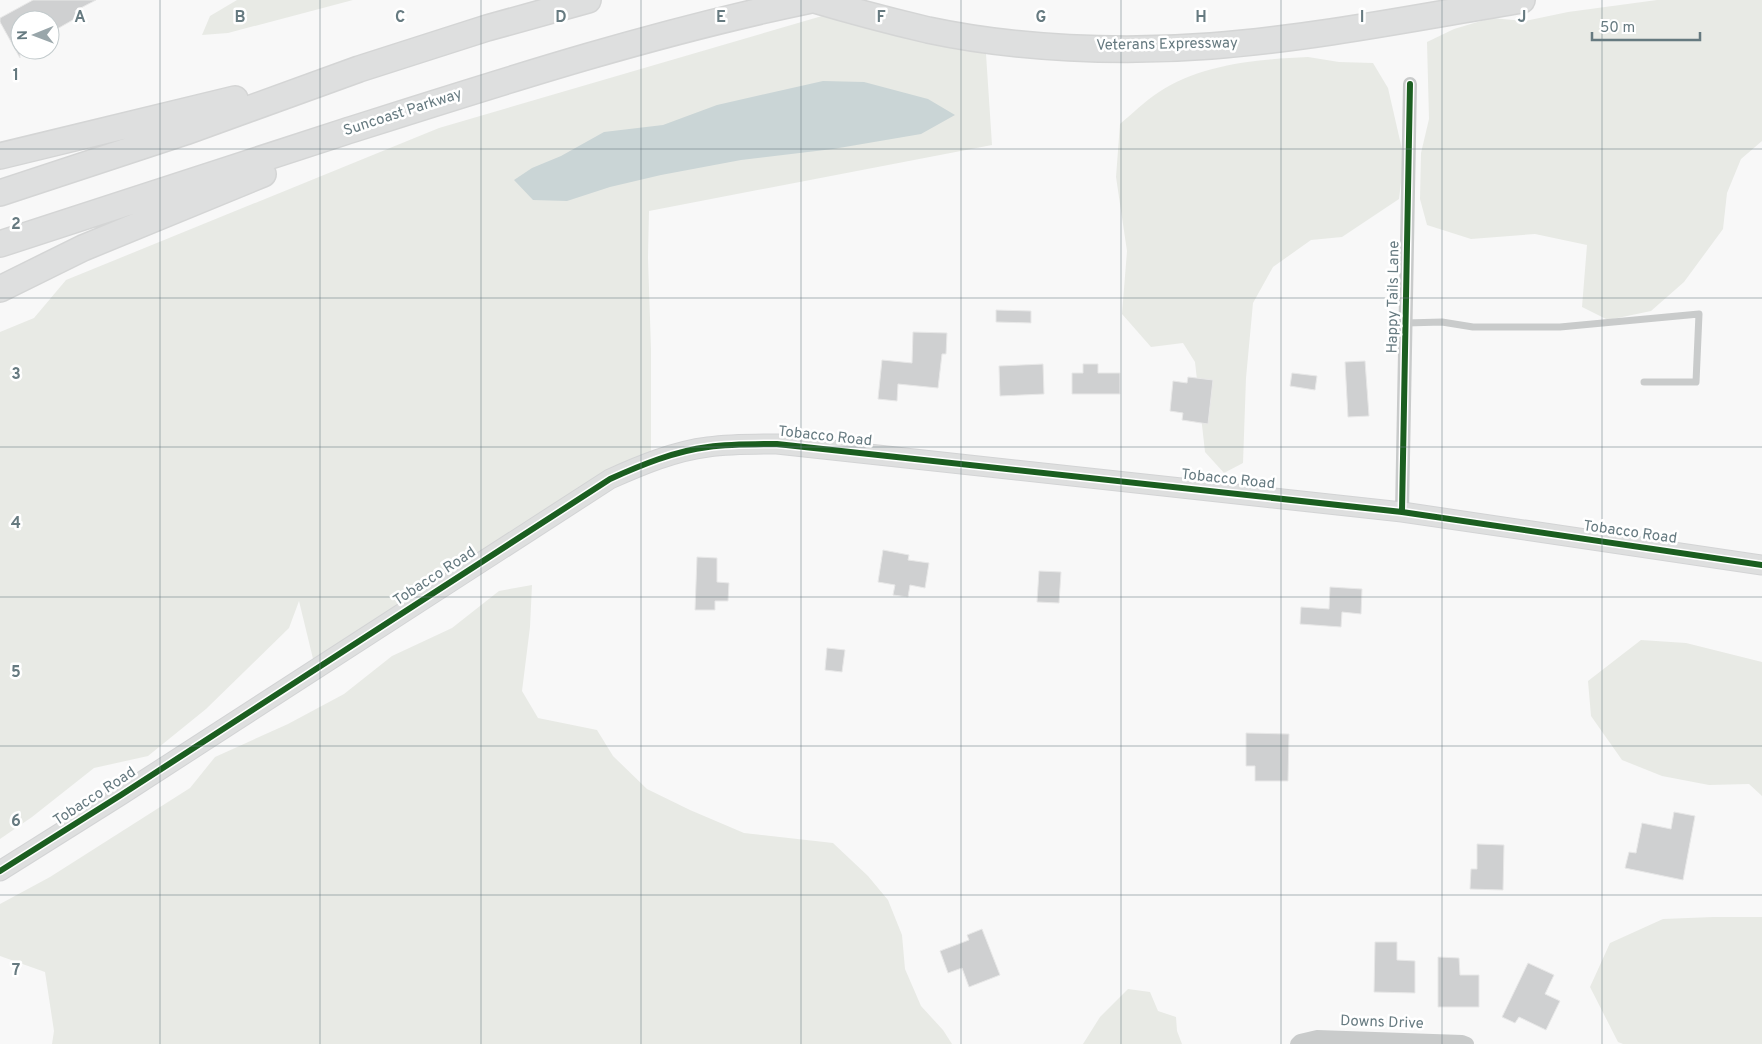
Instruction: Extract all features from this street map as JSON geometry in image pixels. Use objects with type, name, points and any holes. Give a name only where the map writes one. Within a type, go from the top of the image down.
[{"type":"highway","points":[[0,193],[185,132],[358,68],[487,28],[588,0]]},
{"type":"highway","name":"Suncoast Parkway","points":[[0,244],[410,110],[593,54],[711,22],[811,0]]},
{"type":"highway","name":"Veterans Expressway","points":[[815,0],[930,30],[1039,45],[1108,48],[1170,48],[1248,43],[1522,0]]},
{"type":"highway","points":[[0,156],[358,68]]},
{"type":"highway","points":[[0,289],[83,248],[277,169],[410,110]]},
{"type":"street","name":"Happy Tails Lane","points":[[1402,512],[1410,84]]},
{"type":"street","name":"Tobacco Road","points":[[0,871],[610,479],[632,469],[678,454],[715,446],[777,444],[1402,512],[1762,565]]},
{"type":"street","name":"Downs Drive","points":[[1297,1044],[1300,1041],[1317,1037],[1462,1042],[1468,1044]]},
{"type":"lane","points":[[1406,323],[1442,322],[1473,327],[1560,326],[1699,314],[1696,382],[1644,382]]},
{"type":"shaded area","points":[[237,0],[353,0],[228,33],[202,35],[210,16]]},
{"type":"shaded area","points":[[1657,0],[1762,0],[1762,141],[1741,159],[1727,193],[1723,229],[1684,282],[1651,311],[1608,320],[1582,307],[1587,245],[1535,234],[1471,239],[1427,225],[1420,199],[1421,153],[1429,119],[1427,42],[1454,29],[1491,18],[1525,21],[1568,12]]},
{"type":"shaded area","points":[[822,16],[986,54],[992,145],[649,211],[651,470],[597,492],[315,667],[299,601],[289,628],[206,709],[148,756],[94,768],[32,817],[0,839],[0,332],[34,318],[66,280],[439,128]]},
{"type":"shaded area","points":[[1308,57],[1339,62],[1373,63],[1388,88],[1404,158],[1399,199],[1342,237],[1311,240],[1273,267],[1253,303],[1246,378],[1243,463],[1224,473],[1205,452],[1195,362],[1183,343],[1151,347],[1122,314],[1127,251],[1116,177],[1120,124],[1159,92],[1193,75],[1231,65],[1270,59]]},
{"type":"shaded area","points":[[823,81],[864,82],[928,99],[955,115],[921,134],[833,149],[741,160],[661,175],[610,187],[567,201],[533,200],[514,180],[532,168],[561,156],[604,132],[663,125],[717,105]]},
{"type":"shaded area","points":[[532,585],[530,627],[522,691],[538,718],[597,730],[613,756],[647,789],[744,833],[833,843],[868,876],[888,900],[902,935],[905,969],[921,1006],[943,1030],[952,1044],[52,1044],[54,1031],[45,972],[0,956],[0,904],[50,877],[190,788],[215,757],[288,724],[344,694],[392,656],[452,628],[499,591]]},
{"type":"shaded area","points":[[1641,640],[1686,643],[1762,662],[1762,796],[1749,784],[1709,785],[1662,776],[1622,760],[1591,716],[1588,681]]},
{"type":"shaded area","points":[[1762,917],[1762,1044],[1623,1044],[1618,1042],[1590,987],[1610,943],[1663,919]]},
{"type":"shaded area","points":[[1128,989],[1150,992],[1158,1011],[1176,1017],[1177,1031],[1182,1044],[1083,1044],[1100,1017]]},
{"type":"building","points":[[33,0],[96,0],[75,11],[78,17],[60,27],[60,10],[15,10]]},
{"type":"building","points":[[10,13],[10,40],[0,22],[0,18]]},
{"type":"building","points":[[996,310],[1031,311],[1031,323],[996,322]]},
{"type":"building","points":[[913,332],[947,333],[946,354],[942,354],[938,388],[898,384],[897,401],[878,399],[882,360],[912,363]]},
{"type":"building","points":[[1365,361],[1369,416],[1348,417],[1345,362]]},
{"type":"building","points":[[1043,364],[1044,394],[1000,396],[999,366]]},
{"type":"building","points":[[1083,364],[1098,364],[1098,373],[1120,373],[1120,394],[1072,394],[1072,373],[1083,373]]},
{"type":"building","points":[[1292,373],[1317,376],[1315,390],[1290,386]]},
{"type":"building","points":[[1188,377],[1213,380],[1208,424],[1182,420],[1183,413],[1170,411],[1173,381],[1187,383]]},
{"type":"building","points":[[883,550],[909,555],[908,560],[929,563],[925,588],[910,585],[908,597],[893,595],[895,585],[878,582]]},
{"type":"building","points":[[697,557],[717,558],[717,582],[729,583],[728,601],[715,601],[715,610],[695,610]]},
{"type":"building","points":[[1039,571],[1061,572],[1059,603],[1037,602]]},
{"type":"building","points":[[1330,587],[1362,589],[1361,614],[1342,612],[1341,627],[1300,624],[1301,607],[1329,609]]},
{"type":"building","points":[[827,648],[845,650],[842,672],[825,670]]},
{"type":"building","points":[[1246,733],[1289,734],[1288,781],[1255,781],[1255,766],[1246,766]]},
{"type":"building","points":[[1674,812],[1695,816],[1683,880],[1625,868],[1629,852],[1636,853],[1642,823],[1671,829]]},
{"type":"building","points":[[1477,844],[1504,845],[1503,890],[1470,889],[1471,869],[1477,869]]},
{"type":"building","points":[[982,929],[1000,975],[969,987],[962,968],[948,973],[940,951],[969,940],[967,935]]},
{"type":"building","points":[[1375,942],[1397,942],[1397,960],[1415,961],[1415,993],[1374,992]]},
{"type":"building","points":[[1438,957],[1459,958],[1460,975],[1479,975],[1479,1007],[1438,1007]]},
{"type":"building","points":[[1528,963],[1554,975],[1545,994],[1560,1001],[1546,1030],[1519,1017],[1515,1023],[1502,1017]]},
{"type":"cycle path","points":[[1402,512],[1410,84]]},
{"type":"cycle path","points":[[0,871],[610,479],[658,459],[696,449],[717,446],[777,444],[1402,512],[1762,565]]}]
